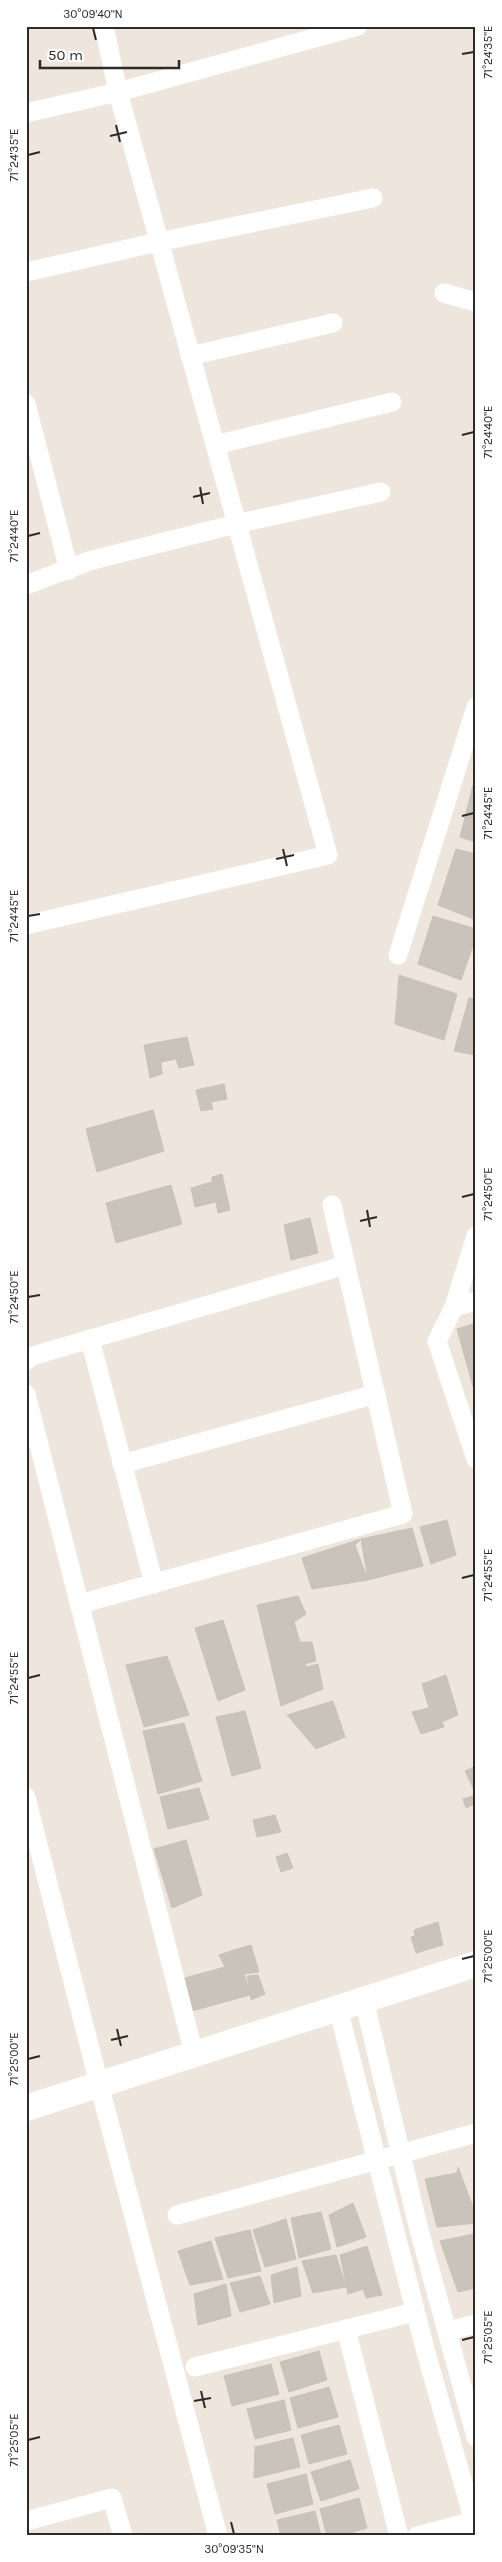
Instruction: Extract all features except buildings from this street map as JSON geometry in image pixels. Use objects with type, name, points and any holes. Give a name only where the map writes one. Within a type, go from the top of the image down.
[{"type":"main road","points":[[26,2108],[476,1964]]},
{"type":"street","points":[[26,925],[328,855],[158,242],[118,92],[104,26]]},
{"type":"street","points":[[26,113],[118,92],[358,26]]},
{"type":"street","points":[[26,272],[158,242],[373,198]]},
{"type":"street","points":[[444,293],[476,302]]},
{"type":"street","points":[[190,356],[333,322]]},
{"type":"street","points":[[215,445],[392,402]]},
{"type":"street","points":[[26,404],[69,570]]},
{"type":"street","points":[[26,585],[90,561],[236,524],[381,492]]},
{"type":"street","points":[[398,954],[476,706]]},
{"type":"street","points":[[80,1604],[404,1514],[332,1205]]},
{"type":"street","points":[[476,1236],[454,1307],[436,1341],[476,1459]]},
{"type":"street","points":[[26,1361],[32,1356],[346,1265]]},
{"type":"street","points":[[454,1307],[476,1300]]},
{"type":"street","points":[[90,1339],[154,1584]]},
{"type":"street","points":[[26,1394],[194,2054]]},
{"type":"street","points":[[122,1464],[376,1394]]},
{"type":"street","points":[[26,1797],[99,2084],[218,2536]]},
{"type":"street","points":[[364,2000],[400,2153],[476,2437]]},
{"type":"street","points":[[338,2008],[415,2312],[475,2525],[417,2536]]},
{"type":"street","points":[[177,2215],[476,2132]]},
{"type":"street","points":[[195,2367],[415,2312]]},
{"type":"street","points":[[447,2332],[476,2324]]},
{"type":"street","points":[[346,2329],[399,2536]]},
{"type":"street","points":[[26,2521],[112,2498],[123,2536]]}]
